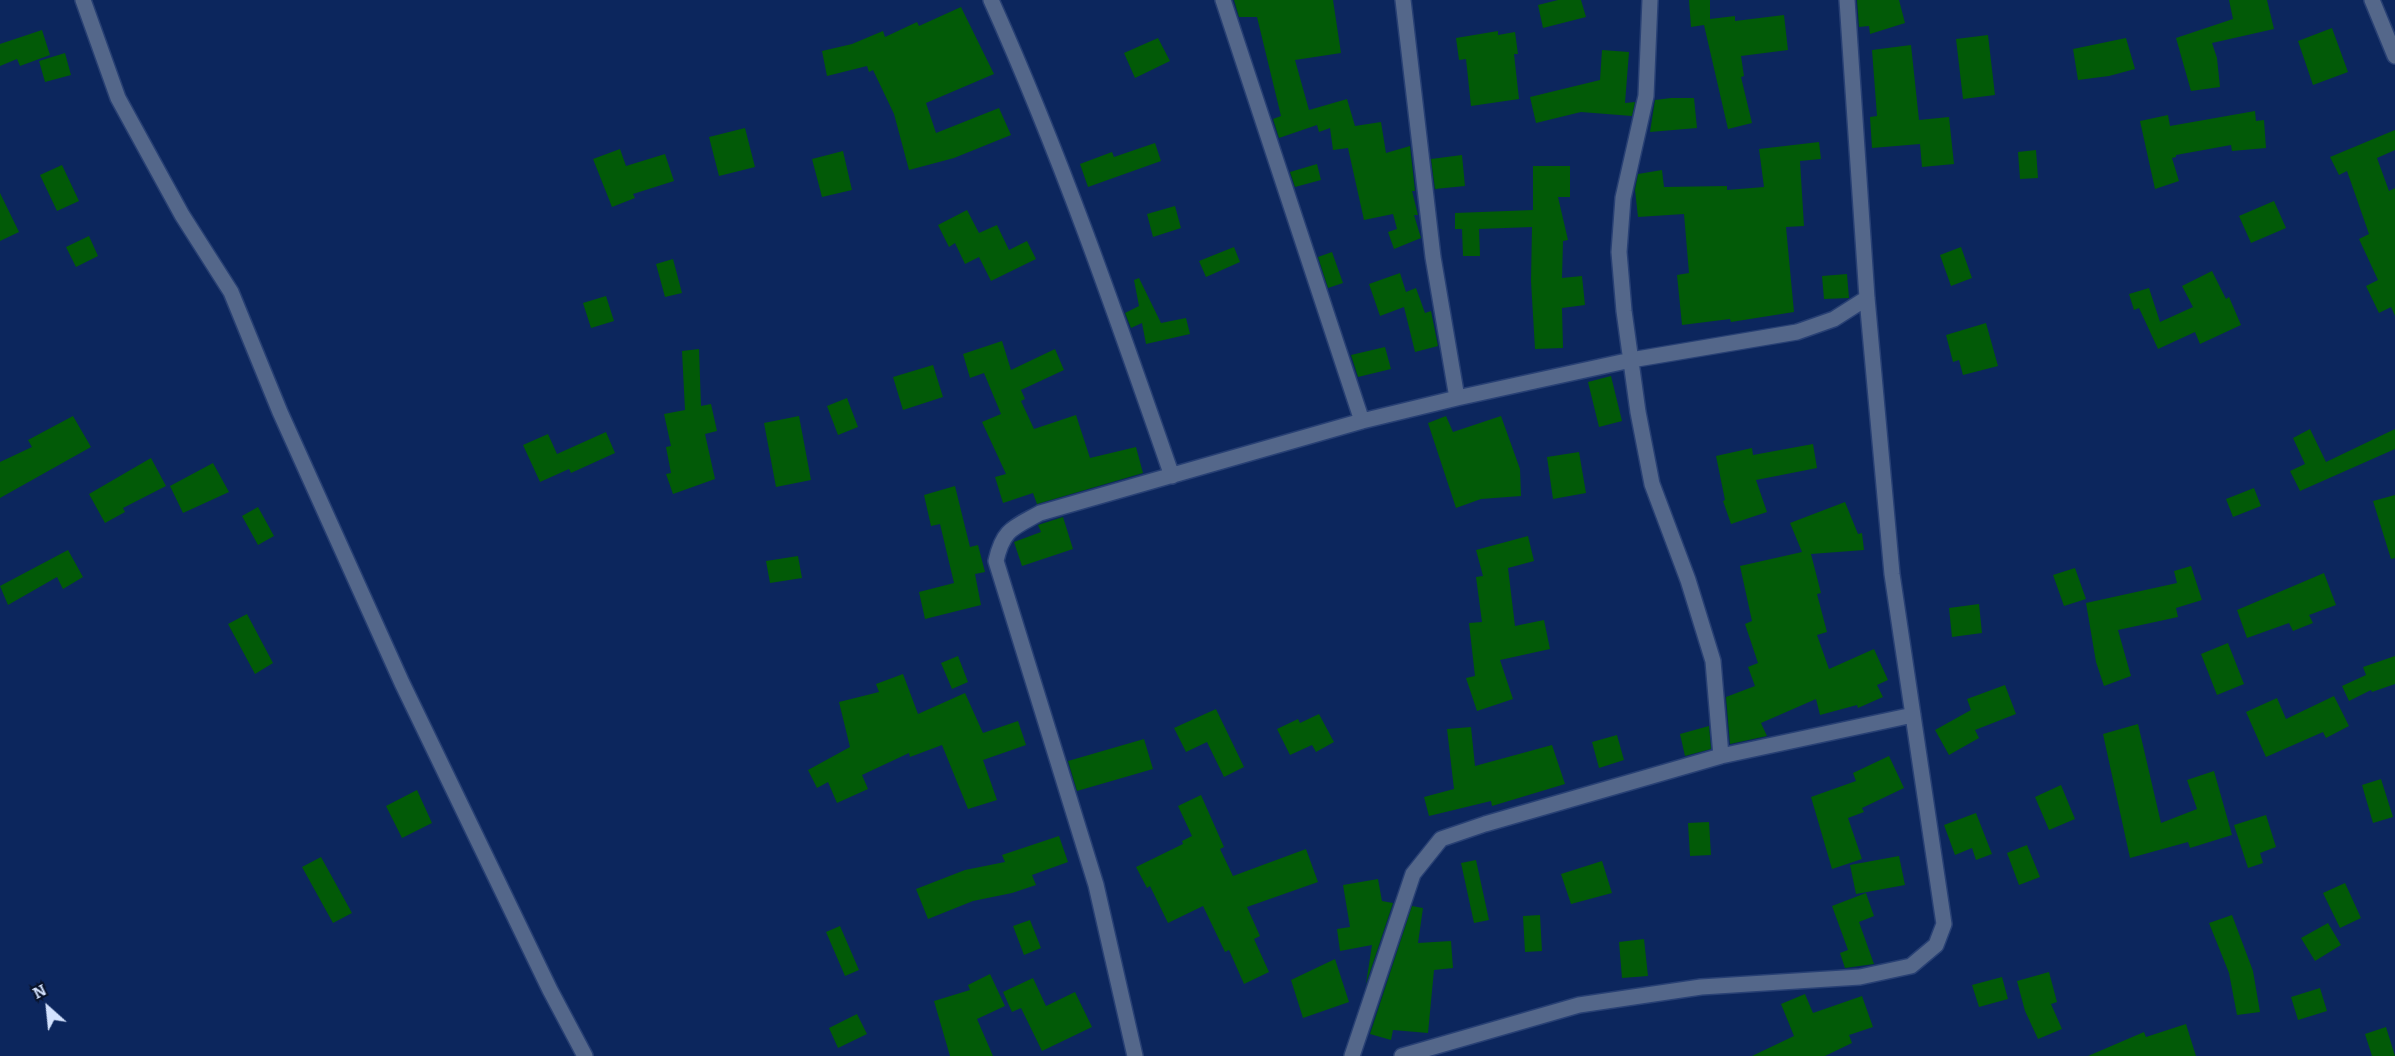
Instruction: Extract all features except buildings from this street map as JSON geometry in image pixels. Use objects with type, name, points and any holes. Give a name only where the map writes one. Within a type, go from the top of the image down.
[{"type":"street","points":[[82,0],[118,98],[182,214],[231,292],[280,412],[402,684],[550,990],[585,1056]]},
{"type":"street","points":[[991,0],[1048,130],[1172,476]]},
{"type":"street","points":[[1223,0],[1362,421]]},
{"type":"street","points":[[1403,0],[1432,257],[1457,398]]},
{"type":"street","points":[[1650,0],[1646,96],[1623,198],[1619,252],[1630,360],[1653,484],[1688,580],[1713,661],[1721,756]]},
{"type":"street","points":[[1402,1056],[1579,1005],[1701,987],[1860,977],[1911,966],[1936,945],[1944,924],[1892,574],[1867,298],[1847,0]]},
{"type":"street","points":[[2372,0],[2395,56]]},
{"type":"street","points":[[1135,1056],[1096,885],[996,561],[1000,541],[1011,529],[1040,513],[1362,421],[1630,360],[1797,332],[1834,319],[1867,298]]},
{"type":"street","points":[[1352,1056],[1413,874],[1441,839],[1485,824],[1721,756],[1913,715]]}]
